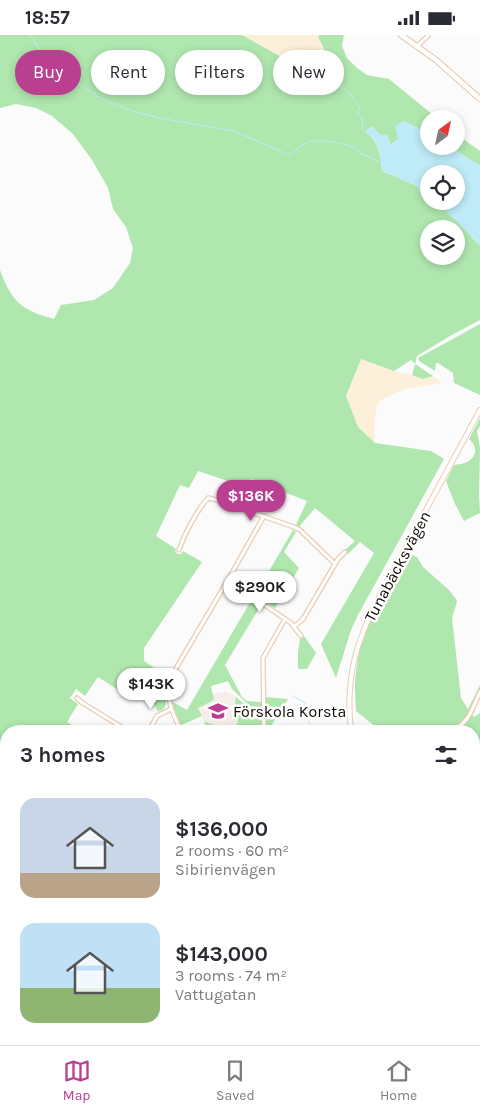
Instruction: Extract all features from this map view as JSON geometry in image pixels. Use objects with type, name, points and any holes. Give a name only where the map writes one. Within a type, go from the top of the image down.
[{"type":"main road","points":[[401,35],[436,60],[480,99]]},
{"type":"main road","points":[[407,35],[417,46]]},
{"type":"street","points":[[417,46],[428,36]]},
{"type":"street","name":"Tunabäcksvägen","points":[[351,725],[349,703],[351,677],[360,639],[380,595],[480,411]]},
{"type":"street","points":[[179,550],[181,542],[199,510],[208,499],[212,499],[300,530],[335,565]]},
{"type":"street","points":[[178,725],[168,697],[172,675],[264,516]]},
{"type":"street","points":[[295,626],[303,619],[338,559],[345,552]]},
{"type":"street","points":[[228,580],[295,626],[301,636]]},
{"type":"street","points":[[264,725],[263,658],[285,619]]},
{"type":"street","points":[[460,725],[470,713],[480,691]]},
{"type":"street","points":[[77,697],[81,702],[118,725]]},
{"type":"street","points":[[153,725],[159,715],[171,709]]},
{"type":"shaded area","points":[[242,35],[319,35],[318,37],[325,48],[325,50],[273,51]]},
{"type":"shaded area","points":[[361,359],[423,379],[433,376],[442,383],[405,389],[381,400],[377,406],[374,424],[375,443],[358,427],[346,396]]},
{"type":"shaded area","name":"Förskola Korsta","points":[[228,692],[236,697],[235,704],[238,721],[236,725],[214,725],[204,722],[198,708],[213,700],[213,694]]},
{"type":"green space","points":[[0,35],[242,35],[273,52],[273,95],[344,95],[344,51],[347,58],[357,68],[367,75],[389,79],[427,110],[420,110],[420,129],[404,121],[398,139],[391,145],[372,127],[366,132],[376,145],[382,171],[415,185],[420,189],[420,210],[446,210],[456,220],[420,220],[420,265],[465,265],[465,230],[480,245],[480,320],[417,356],[415,364],[411,360],[394,371],[361,359],[346,396],[358,427],[375,443],[431,451],[444,459],[358,615],[351,630],[336,678],[321,644],[374,553],[360,542],[348,554],[344,551],[355,541],[315,508],[299,527],[296,525],[307,501],[251,479],[245,487],[198,471],[189,488],[180,485],[156,536],[176,549],[175,552],[178,554],[181,554],[183,551],[202,562],[144,648],[144,661],[168,677],[164,708],[158,712],[149,694],[135,681],[129,682],[123,693],[98,677],[85,696],[76,689],[70,698],[78,704],[67,722],[72,725],[0,725],[0,270],[9,290],[19,303],[33,312],[54,319],[61,305],[94,300],[113,288],[130,263],[133,248],[126,227],[113,209],[108,188],[92,160],[73,134],[52,116],[36,108],[16,104],[0,108]]},
{"type":"green space","points":[[319,35],[344,35],[342,46],[344,50],[324,50],[318,37]]},
{"type":"green space","points":[[465,140],[480,151],[480,166],[463,155],[465,155]]},
{"type":"green space","points":[[480,324],[480,395],[454,383],[453,373],[438,363],[436,363],[435,371],[419,361],[418,358]]},
{"type":"green space","points":[[415,364],[433,376],[423,379],[412,375]]},
{"type":"green space","points":[[480,418],[480,426],[477,431],[480,448],[480,513],[464,521],[446,481],[454,465],[462,464],[473,458],[475,447],[469,439]]},
{"type":"green space","points":[[293,530],[296,532],[284,552],[299,568],[275,608],[255,595]]},
{"type":"green space","points":[[410,554],[417,557],[423,567],[449,590],[456,599],[457,602],[452,618],[461,698],[468,709],[480,685],[480,689],[469,711],[474,717],[480,713],[480,725],[374,725],[356,711],[356,671],[364,637],[380,601]]},
{"type":"green space","points":[[252,599],[261,605],[225,665],[242,697],[247,701],[261,702],[261,708],[258,710],[250,706],[232,689],[228,681],[211,686],[214,700],[198,708],[202,716],[181,725],[171,701],[187,710]]},
{"type":"green space","points":[[304,636],[316,653],[307,669],[298,669],[300,639]]},
{"type":"green space","points":[[236,697],[261,718],[262,725],[236,725],[238,717]]},
{"type":"green space","points":[[265,697],[288,699],[272,725],[266,725]]},
{"type":"water","points":[[404,121],[420,129],[420,155],[463,155],[480,166],[480,245],[465,230],[465,220],[455,220],[444,210],[465,210],[465,165],[420,165],[420,189],[415,185],[382,171],[376,144],[366,132],[372,127],[374,128],[379,134],[387,135],[392,145],[398,139],[395,126]]},
{"type":"waterway","points":[[30,35],[47,60],[59,72],[104,100],[132,111],[159,118],[234,131],[289,155],[306,143],[324,141],[355,147],[361,154],[382,163]]},
{"type":"waterway","points":[[326,45],[327,52],[323,66],[324,72],[348,92],[360,108],[358,114],[362,118],[363,131],[366,132]]},
{"type":"waterway","points":[[293,696],[305,703],[310,725]]},
{"type":"place","name":"Förskola Korsta","points":[[218,711]]}]
